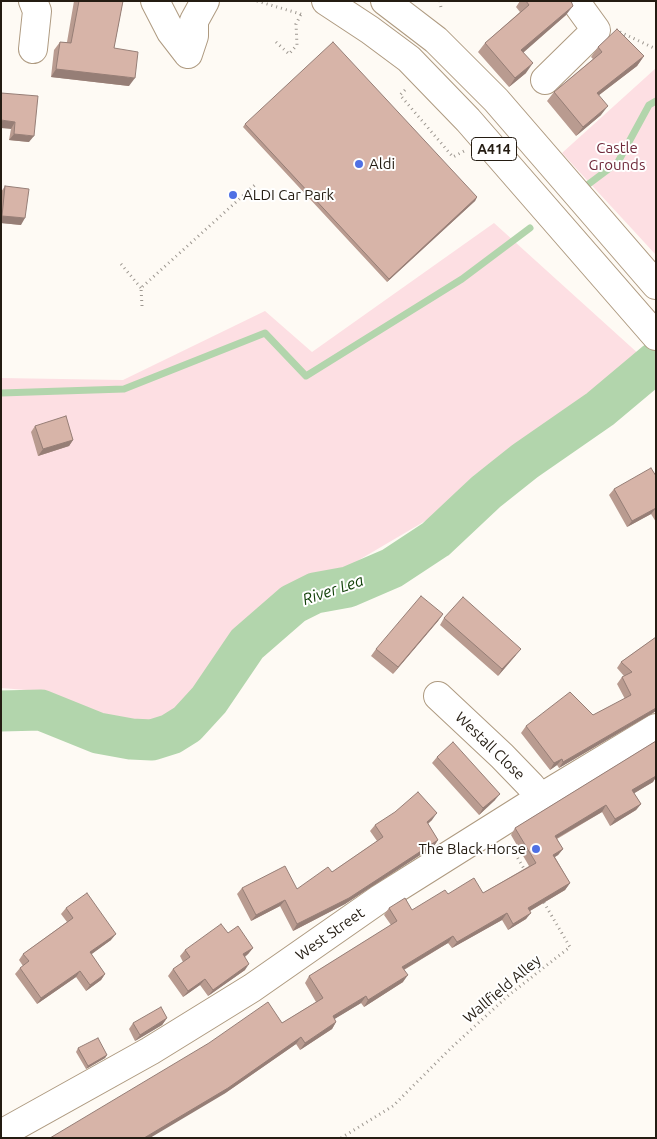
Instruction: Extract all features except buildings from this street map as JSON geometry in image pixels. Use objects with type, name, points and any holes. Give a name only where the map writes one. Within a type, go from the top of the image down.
[{"type":"main road","points":[[33,1],[36,10],[33,50]]},
{"type":"main road","points":[[155,1],[171,32],[188,54],[194,36],[194,20],[205,1]]},
{"type":"main road","name":"A414","points":[[326,1],[409,59],[468,120],[648,328]]},
{"type":"main road","name":"A414","points":[[385,1],[436,40],[496,100],[656,284]]},
{"type":"main road","points":[[545,80],[596,30],[575,1]]},
{"type":"main road","name":"Westall Close","points":[[438,696],[532,786],[540,798]]},
{"type":"main road","name":"West Street","points":[[1,1134],[150,1051],[252,988],[381,898],[656,728]]},
{"type":"path","points":[[440,1],[441,8]]},
{"type":"path","points":[[276,42],[289,54],[297,45],[296,24],[300,14]]},
{"type":"path","points":[[409,87],[400,95],[453,157],[468,148]]},
{"type":"path","points":[[140,288],[256,182]]},
{"type":"path","points":[[121,264],[140,288],[142,306]]},
{"type":"path","points":[[498,825],[527,875]]},
{"type":"path","name":"Wallfield Alley","points":[[341,1138],[393,1106],[452,1047],[509,995],[570,947],[542,899]]},
{"type":"green space","name":"Castle Grounds","points":[[656,68],[656,255],[562,153]]},
{"type":"green space","points":[[494,223],[641,356],[583,403],[505,453],[472,477],[432,517],[347,567],[305,580],[280,593],[219,652],[199,687],[183,706],[165,720],[119,724],[86,714],[51,698],[26,690],[1,688],[1,378],[123,380],[265,311],[312,352]]},
{"type":"waterway","points":[[586,186],[618,162],[649,105],[656,101]]},
{"type":"waterway","points":[[1,393],[124,389],[265,333],[306,376],[462,279],[530,228]]},
{"type":"waterway","name":"River Lea","points":[[1,711],[41,710],[98,733],[131,739],[152,740],[171,734],[187,724],[209,700],[247,644],[293,604],[315,593],[348,587],[392,568],[436,539],[486,492],[525,461],[600,409],[656,362]]},
{"type":"place","name":"Aldi","points":[[359,164]]},
{"type":"place","name":"ALDI Car Park","points":[[233,195]]},
{"type":"place","name":"The Black Horse","points":[[536,849]]}]
